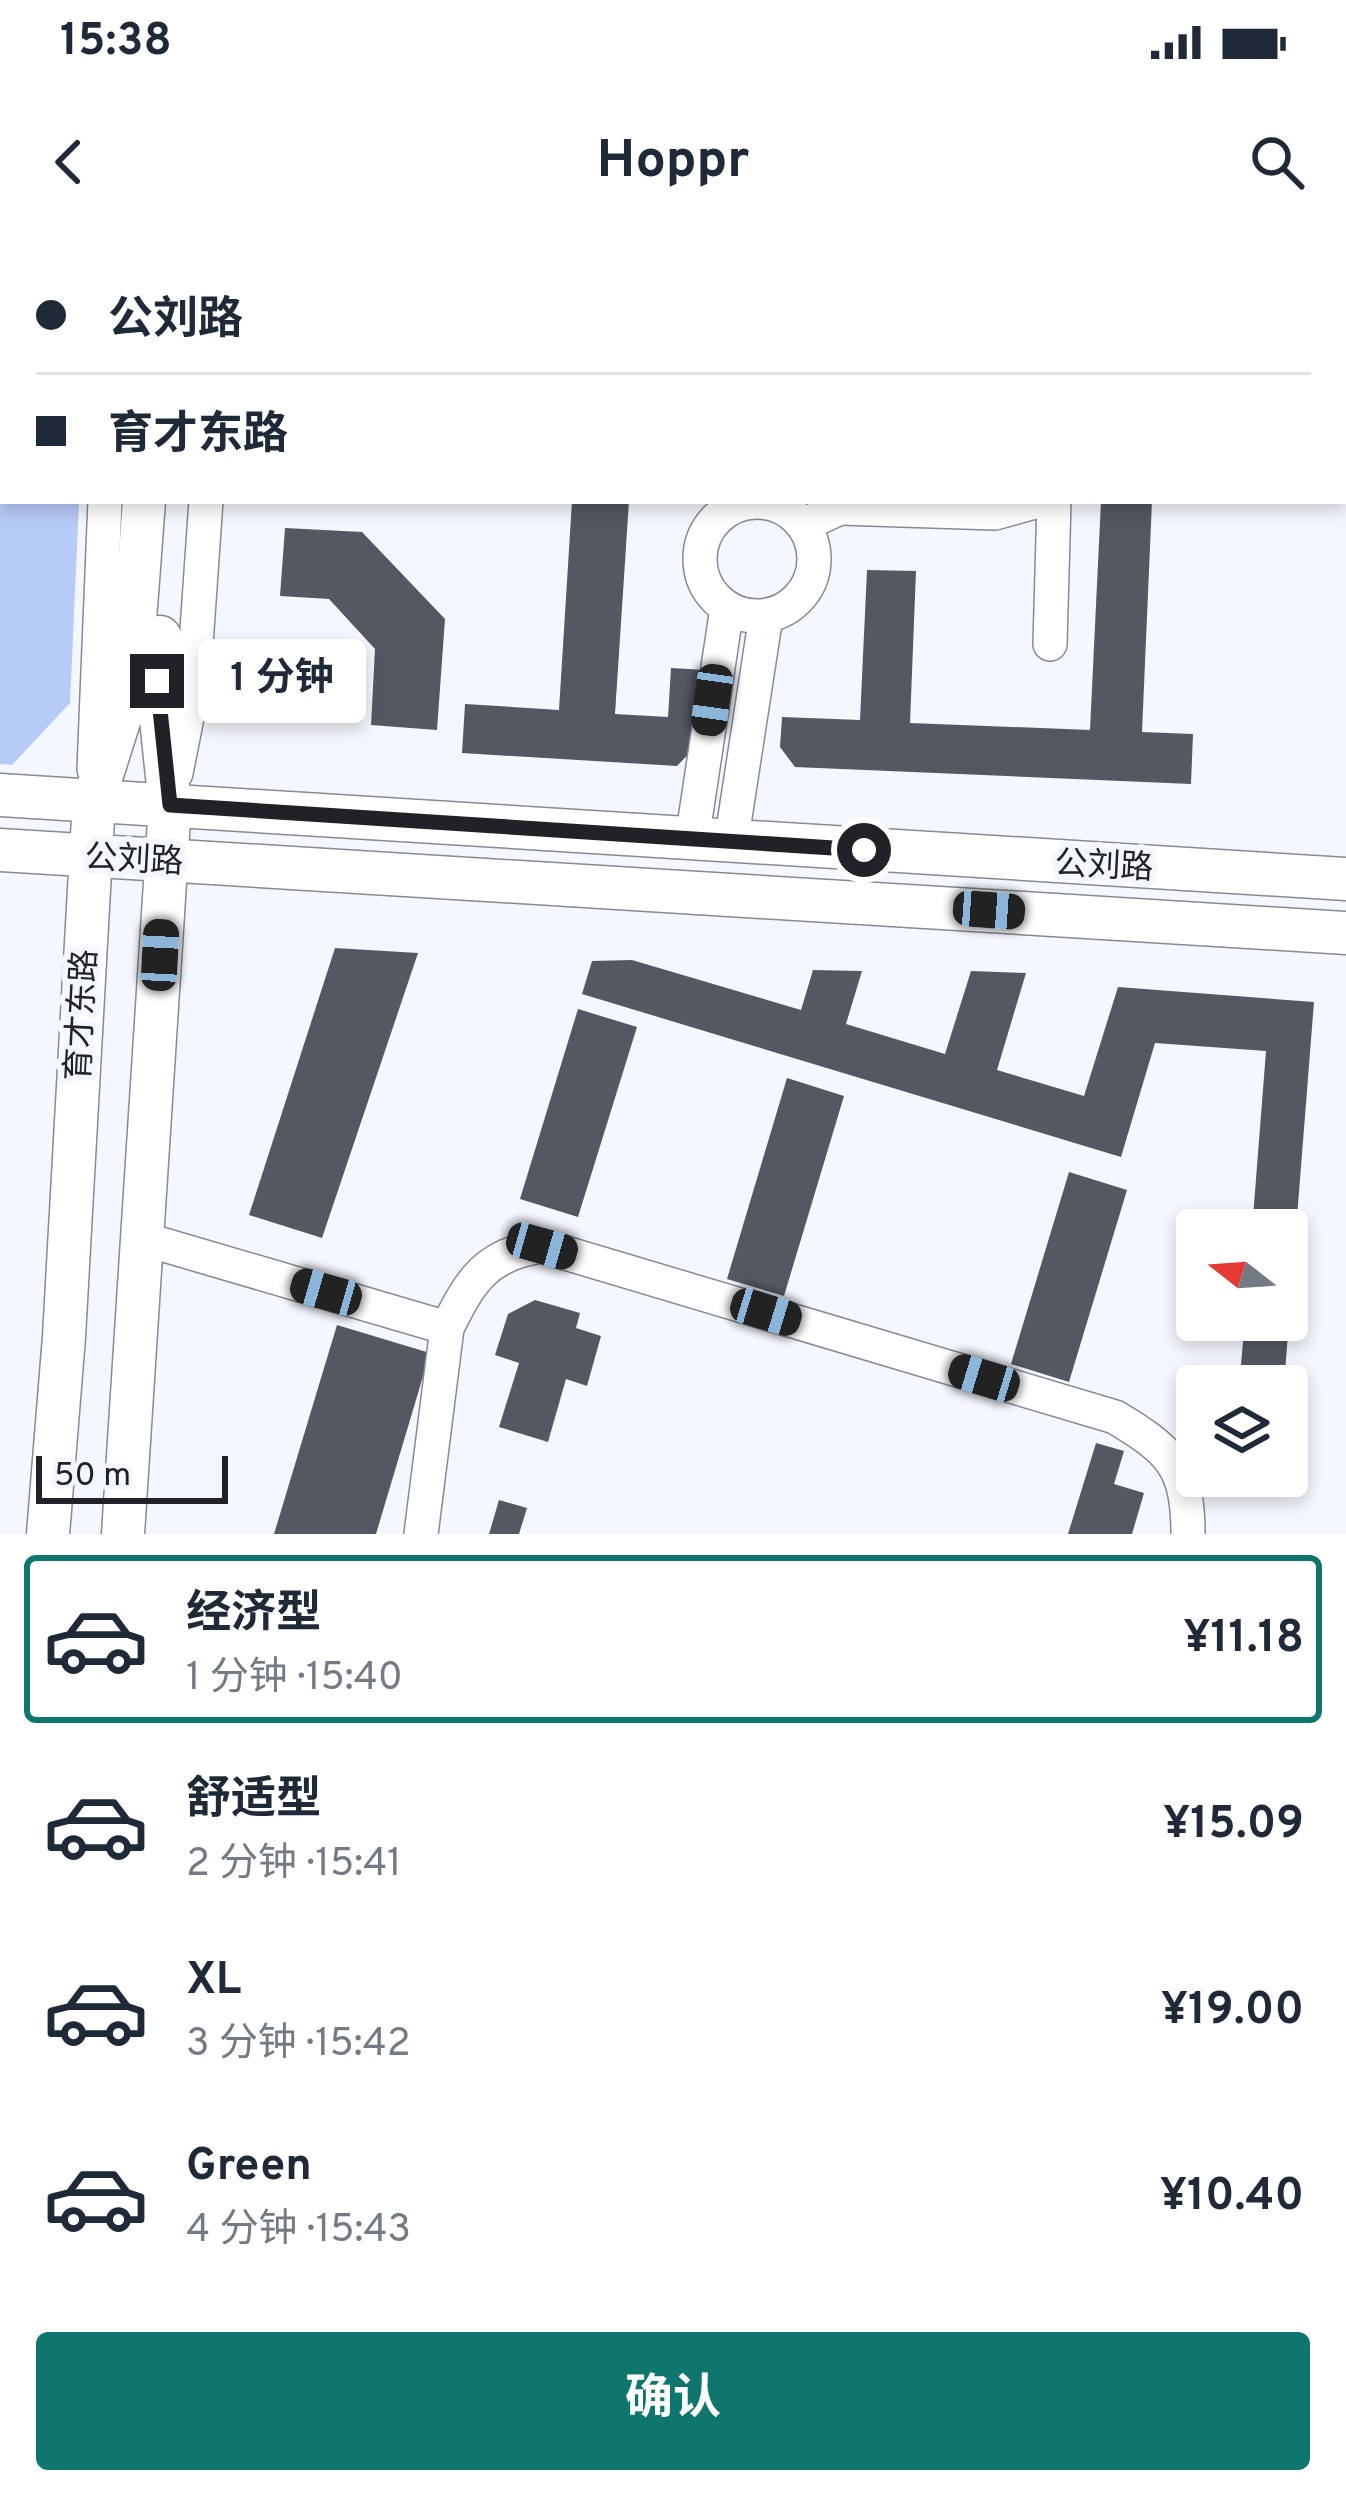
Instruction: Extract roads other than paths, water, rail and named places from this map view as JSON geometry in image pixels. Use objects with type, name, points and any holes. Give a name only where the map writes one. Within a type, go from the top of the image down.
[{"type":"main road","name":"育才东路","points":[[48,1534],[64,1337],[94,800],[130,686],[144,504]]},
{"type":"main road","points":[[123,1534],[170,805],[157,681],[170,504]]},
{"type":"main road","name":"公刘路","points":[[0,795],[1346,878]]},
{"type":"main road","name":"公刘路","points":[[0,850],[1346,933]]},
{"type":"street","points":[[94,800],[105,504]]},
{"type":"street","points":[[170,805],[193,687],[206,504]]},
{"type":"street","points":[[722,505],[700,557],[703,577],[727,608],[766,616],[800,598],[811,581],[814,562],[812,542],[803,525],[772,504]]},
{"type":"street","points":[[803,525],[839,508],[898,505],[995,512],[1026,504]]},
{"type":"street","points":[[1050,644],[1054,504]]},
{"type":"street","points":[[711,841],[727,608]]},
{"type":"street","points":[[711,841],[766,616]]},
{"type":"street","points":[[144,1239],[447,1328]]},
{"type":"street","points":[[422,1534],[447,1328],[471,1287],[506,1251],[542,1246],[1114,1417],[1162,1445],[1184,1478],[1188,1534]]}]
